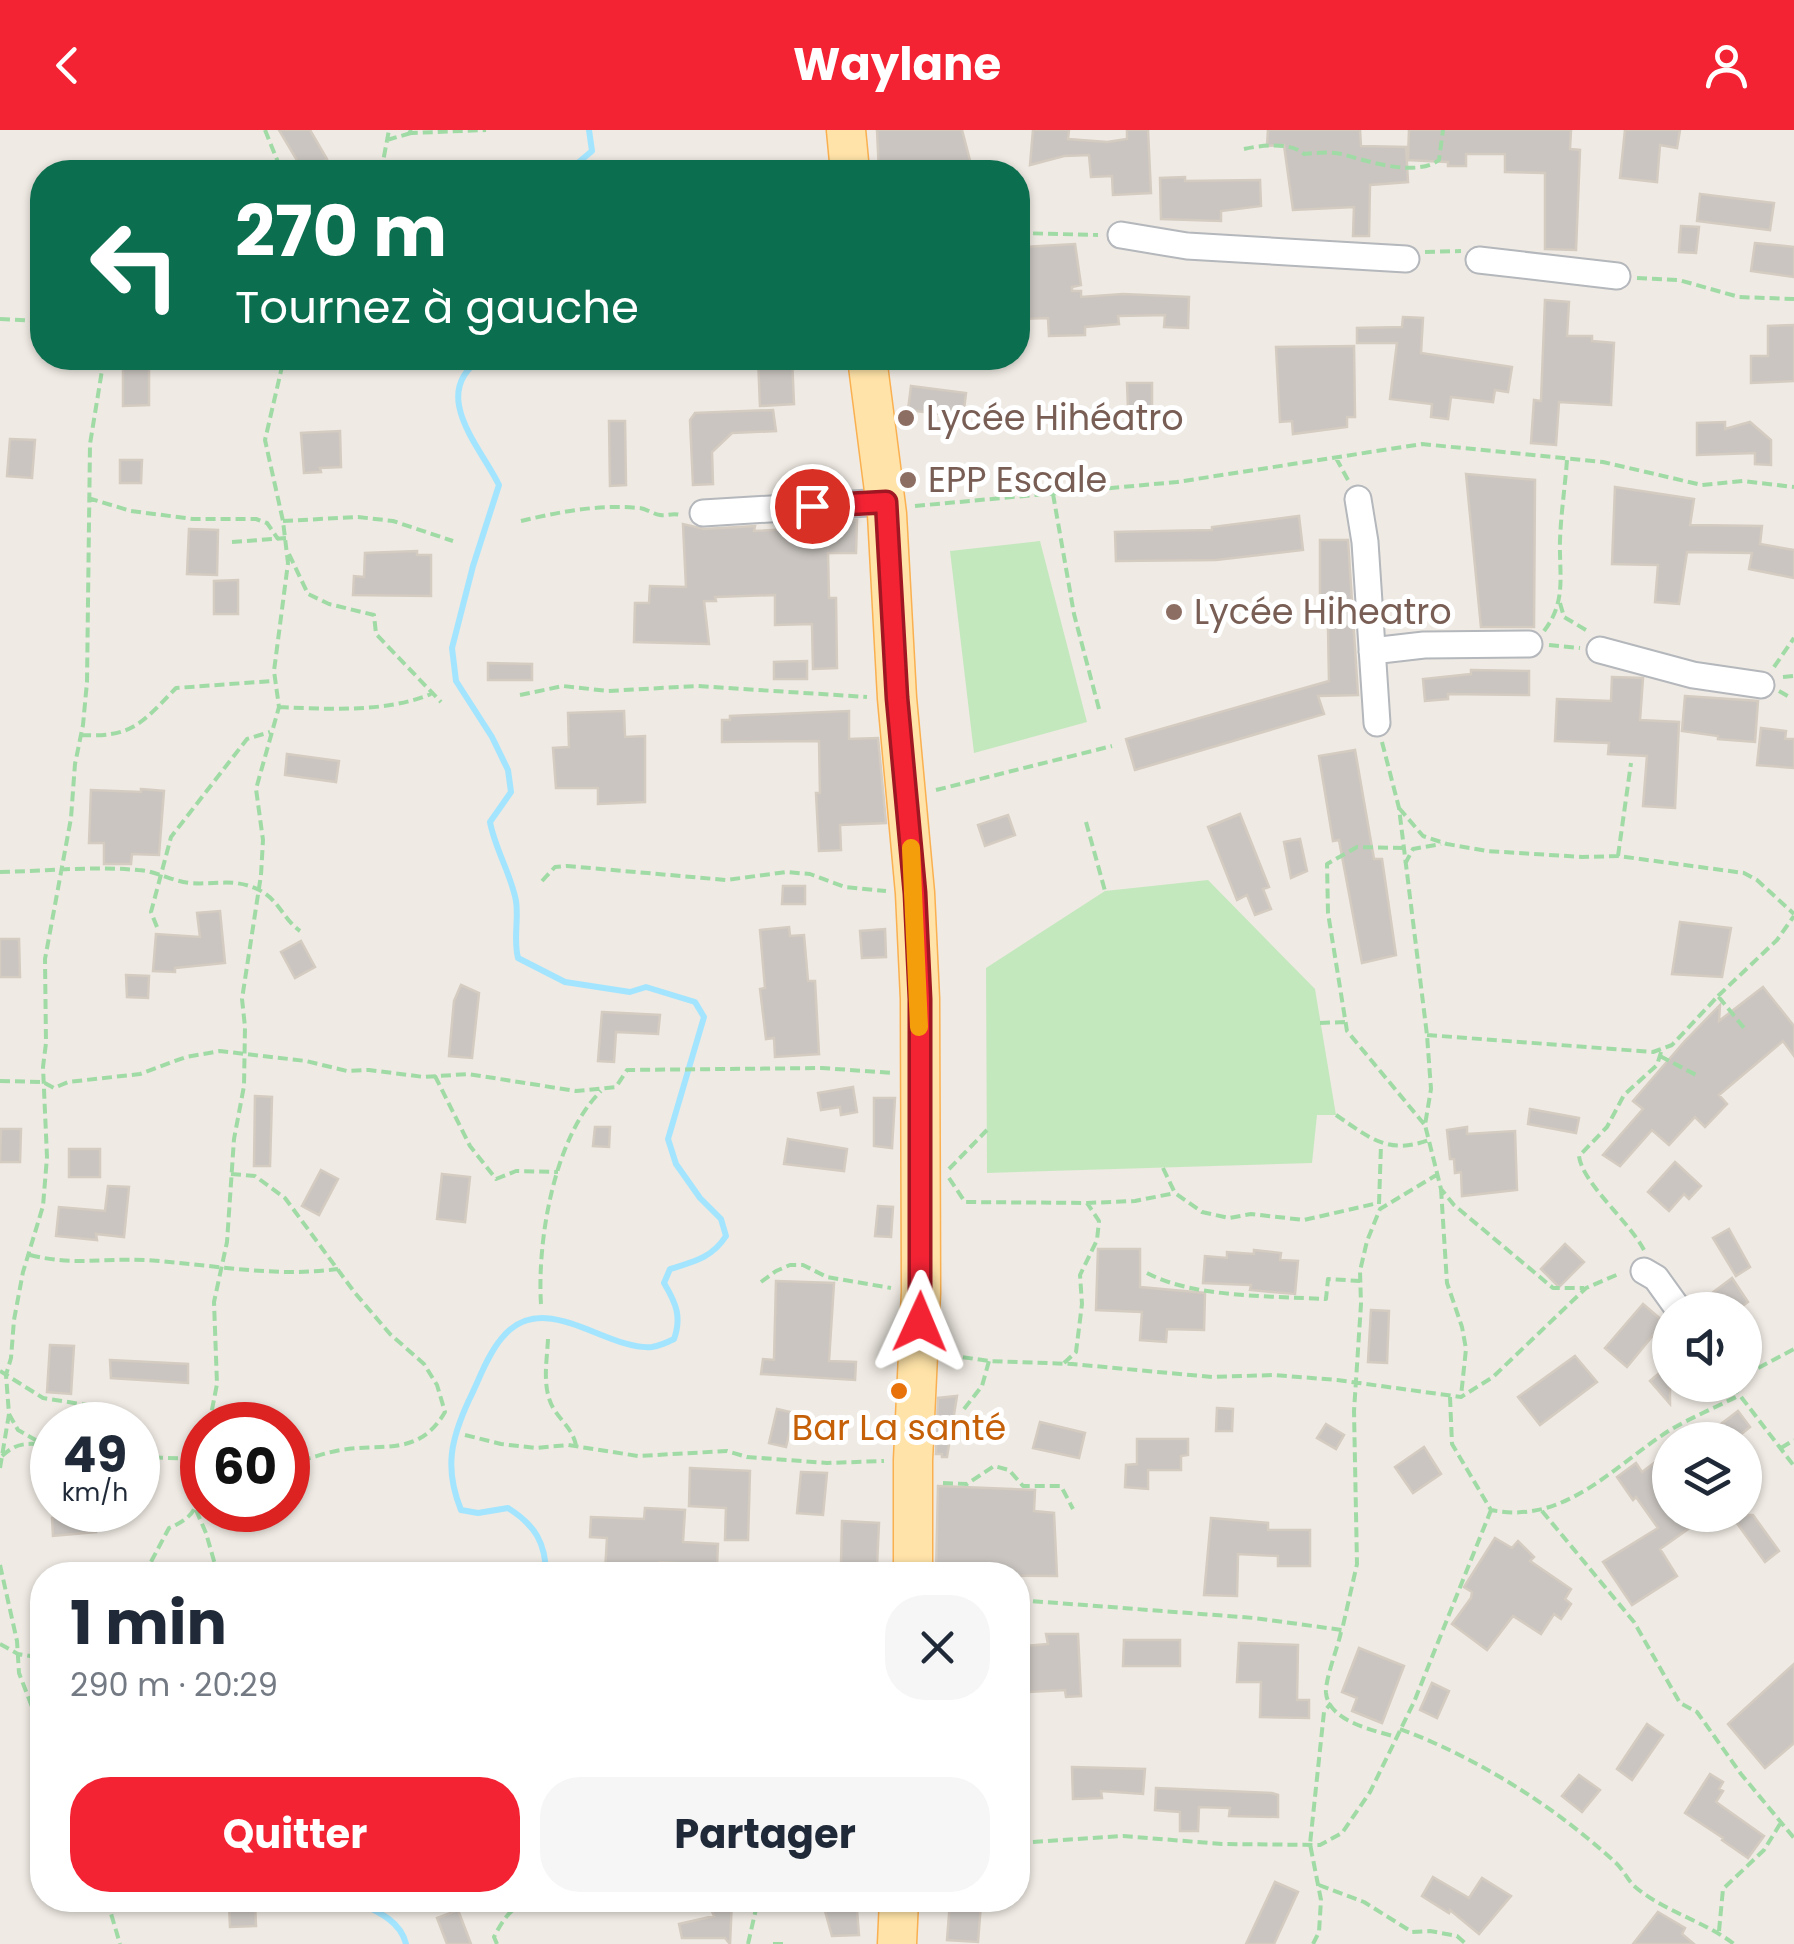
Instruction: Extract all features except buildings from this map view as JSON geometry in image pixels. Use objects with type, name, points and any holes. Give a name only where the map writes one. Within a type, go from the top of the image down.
[{"type":"main road","points":[[846,130],[849,160]]},
{"type":"main road","points":[[868,370],[886,508],[897,698],[915,893],[921,1292],[913,1562]]},
{"type":"main road","points":[[897,1944],[898,1912]]},
{"type":"street","points":[[1121,234],[1187,246],[1406,260]]},
{"type":"street","points":[[1478,260],[1617,276]]},
{"type":"street","points":[[1358,500],[1365,542],[1377,723]]},
{"type":"street","points":[[702,513],[886,508]]},
{"type":"street","points":[[1372,650],[1424,645],[1530,644]]},
{"type":"street","points":[[1600,650],[1693,674],[1766,678]]},
{"type":"street","points":[[1644,1271],[1656,1278],[1666,1292]]},
{"type":"path","points":[[266,130],[277,160]]},
{"type":"path","points":[[384,160],[388,130]]},
{"type":"path","points":[[388,140],[411,132],[486,130]]},
{"type":"path","points":[[1244,149],[1296,148],[1304,154],[1343,154],[1376,166],[1428,168],[1439,160],[1443,130]]},
{"type":"path","points":[[1030,234],[1121,234]]},
{"type":"path","points":[[1406,260],[1419,252],[1458,250],[1478,260]]},
{"type":"path","points":[[1617,276],[1679,280],[1739,297],[1794,299]]},
{"type":"path","points":[[0,319],[30,320]]},
{"type":"path","points":[[0,1468],[8,1414],[6,1375],[23,1272],[44,1206],[45,958],[81,735],[86,682],[90,444],[102,370]]},
{"type":"path","points":[[213,1402],[217,1384],[213,1328],[244,1086],[242,999],[263,840],[256,788],[279,707],[275,681],[287,550],[264,440],[281,370]]},
{"type":"path","points":[[886,508],[1177,482],[1422,444],[1603,462],[1702,485],[1743,481],[1794,487]]},
{"type":"path","points":[[1530,644],[1550,622],[1560,602],[1560,538],[1567,459]]},
{"type":"path","points":[[1054,494],[1074,614],[1098,708]]},
{"type":"path","points":[[88,498],[131,510],[193,519],[256,518],[267,522],[278,538]]},
{"type":"path","points":[[521,521],[614,507],[643,508],[661,515],[702,513]]},
{"type":"path","points":[[283,521],[393,521],[453,541]]},
{"type":"path","points":[[232,542],[286,538]]},
{"type":"path","points":[[287,550],[308,594],[329,604],[374,615],[376,634],[440,702]]},
{"type":"path","points":[[1560,602],[1564,617],[1591,635],[1600,650]]},
{"type":"path","points":[[1766,678],[1794,639]]},
{"type":"path","points":[[1530,644],[1600,650]]},
{"type":"path","points":[[81,735],[110,736],[135,728],[176,688],[275,681]]},
{"type":"path","points":[[520,695],[563,686],[608,691],[697,686],[834,697]]},
{"type":"path","points":[[279,707],[352,708],[431,694]]},
{"type":"path","points":[[1377,723],[1400,808],[1431,1089],[1425,1125],[1441,1189],[1447,1283],[1466,1349],[1461,1397]]},
{"type":"path","points":[[157,927],[152,912],[160,872],[179,824],[248,738],[270,732]]},
{"type":"path","points":[[906,795],[1112,746]]},
{"type":"path","points":[[1618,856],[1631,763]]},
{"type":"path","points":[[919,1350],[989,1361],[1212,1377],[1274,1375],[1357,1382],[1461,1397],[1493,1376],[1586,1288],[1630,1270],[1644,1271],[1644,1248],[1580,1170],[1579,1156],[1607,1128],[1624,1096],[1657,1065],[1661,1053],[1777,940],[1794,915],[1757,880],[1744,873],[1618,856],[1487,851],[1447,844],[1423,836],[1400,808]]},
{"type":"path","points":[[1086,822],[1105,891]]},
{"type":"path","points":[[1404,864],[1413,849],[1447,844]]},
{"type":"path","points":[[1403,848],[1357,846],[1326,864],[1328,913],[1347,1031],[1425,1125]]},
{"type":"path","points":[[542,880],[555,867],[567,866],[726,880],[786,872],[810,874],[846,887],[915,893]]},
{"type":"path","points":[[0,872],[160,872],[177,881],[230,881],[259,889],[272,898],[300,931]]},
{"type":"path","points":[[1718,996],[1744,1028]]},
{"type":"path","points":[[1320,1023],[1346,1022]]},
{"type":"path","points":[[1426,1035],[1661,1053],[1698,1076]]},
{"type":"path","points":[[0,1081],[44,1082],[54,1088],[68,1082],[140,1074],[186,1057],[220,1051],[306,1061],[347,1071],[468,1074],[545,1088],[601,1091],[616,1087],[627,1070],[822,1068],[919,1075]]},
{"type":"path","points":[[435,1076],[470,1146],[496,1179],[516,1171],[558,1172]]},
{"type":"path","points":[[541,1304],[541,1262],[558,1172],[586,1106],[601,1091]]},
{"type":"path","points":[[1336,1115],[1381,1145],[1406,1148],[1429,1140]]},
{"type":"path","points":[[987,1130],[946,1173],[966,1202],[1087,1203],[1176,1194]]},
{"type":"path","points":[[1381,1145],[1379,1206],[1367,1241],[1360,1281],[1354,1412],[1357,1564],[1326,1693],[1333,1710],[1354,1723],[1396,1737]]},
{"type":"path","points":[[1163,1168],[1176,1194],[1202,1212],[1229,1218],[1251,1214],[1304,1220],[1379,1206],[1438,1174]]},
{"type":"path","points":[[232,1174],[255,1176],[285,1198],[390,1334],[424,1364],[437,1385],[445,1412],[434,1430],[411,1442],[382,1449],[330,1452],[310,1460]]},
{"type":"path","points":[[1441,1189],[1454,1205],[1552,1288],[1586,1288]]},
{"type":"path","points":[[1064,1364],[1076,1352],[1082,1304],[1080,1275],[1097,1240],[1099,1221],[1087,1203]]},
{"type":"path","points":[[30,1255],[70,1263],[132,1260],[221,1269],[338,1269]]},
{"type":"path","points":[[761,1282],[776,1270],[803,1265],[827,1277],[921,1292]]},
{"type":"path","points":[[1147,1273],[1178,1285],[1223,1292],[1326,1299],[1328,1279],[1360,1281]]},
{"type":"path","points":[[548,1338],[546,1389],[552,1407],[572,1430],[576,1446]]},
{"type":"path","points":[[1762,1366],[1794,1349]]},
{"type":"path","points":[[964,1408],[982,1386],[989,1361]]},
{"type":"path","points":[[0,1371],[43,1398],[68,1402]]},
{"type":"path","points":[[1450,1398],[1452,1444],[1492,1510],[1514,1514],[1565,1504],[1672,1428],[1726,1402]]},
{"type":"path","points":[[1745,1402],[1794,1466]]},
{"type":"path","points":[[8,1414],[18,1430],[30,1437]]},
{"type":"path","points":[[465,1435],[501,1444],[536,1448],[576,1446],[638,1456],[727,1451],[914,1473],[967,1484],[994,1466],[1009,1470],[1023,1486],[1061,1486],[1073,1509]]},
{"type":"path","points":[[1780,1449],[1794,1440]]},
{"type":"path","points":[[2,1456],[13,1446],[30,1442]]},
{"type":"path","points":[[1030,1842],[1122,1836],[1222,1844],[1310,1844],[1328,1842],[1342,1833],[1354,1818],[1400,1729],[1492,1510]]},
{"type":"path","points":[[1542,1511],[1634,1622],[1680,1703],[1698,1712],[1741,1774],[1794,1838]]},
{"type":"path","points":[[151,1562],[168,1528],[180,1523]]},
{"type":"path","points":[[206,1532],[214,1562]]},
{"type":"path","points":[[0,1565],[9,1596],[19,1673],[30,1706]]},
{"type":"path","points":[[1030,1601],[1254,1618],[1342,1630]]},
{"type":"path","points":[[0,1644],[30,1656]]},
{"type":"path","points":[[1313,1944],[1318,1932],[1319,1885],[1310,1844],[1324,1712],[1330,1703]]},
{"type":"path","points":[[1400,1729],[1452,1748],[1559,1817],[1619,1865],[1633,1885],[1734,1944]]},
{"type":"path","points":[[1719,1932],[1723,1889],[1764,1850],[1780,1824]]},
{"type":"path","points":[[1319,1885],[1364,1902],[1412,1932],[1430,1930],[1456,1936],[1466,1944]]},
{"type":"path","points":[[110,1912],[120,1944]]},
{"type":"path","points":[[497,1944],[494,1937],[509,1912]]},
{"type":"path","points":[[748,1944],[755,1912]]},
{"type":"path","points":[[773,1944],[783,1944]]},
{"type":"green space","points":[[1040,541],[1087,722],[974,753],[950,551]]},
{"type":"green space","points":[[1208,880],[1315,989],[1336,1115],[1317,1115],[1312,1163],[987,1173],[986,968],[1105,891]]},
{"type":"waterway","points":[[581,160],[592,151],[589,130]]},
{"type":"waterway","points":[[468,370],[459,387],[463,420],[499,485],[452,648],[456,681],[508,770],[511,792],[490,822],[516,901],[518,958],[565,982],[630,992],[646,987],[695,1002],[704,1017],[668,1139],[676,1164],[721,1219],[726,1236],[708,1254],[670,1269],[664,1283],[676,1310],[674,1339],[652,1347],[634,1346],[555,1319],[536,1318],[518,1324],[501,1339],[487,1360],[454,1441],[451,1467],[456,1495],[461,1510],[478,1513],[508,1508],[537,1536],[545,1562]]},
{"type":"waterway","points":[[377,1912],[398,1928],[406,1944]]},
{"type":"slow traffic","points":[[911,848],[919,1027]]},
{"type":"place","name":"Lycée Hihéatro","points":[[906,418]]},
{"type":"place","name":"EPP Escale","points":[[908,480]]},
{"type":"place","name":"Lycée Hiheatro","points":[[1174,612]]},
{"type":"place","name":"Bar La santé","points":[[899,1391]]},
{"type":"route","points":[[812,506],[886,502],[920,999],[920,1322]]}]
